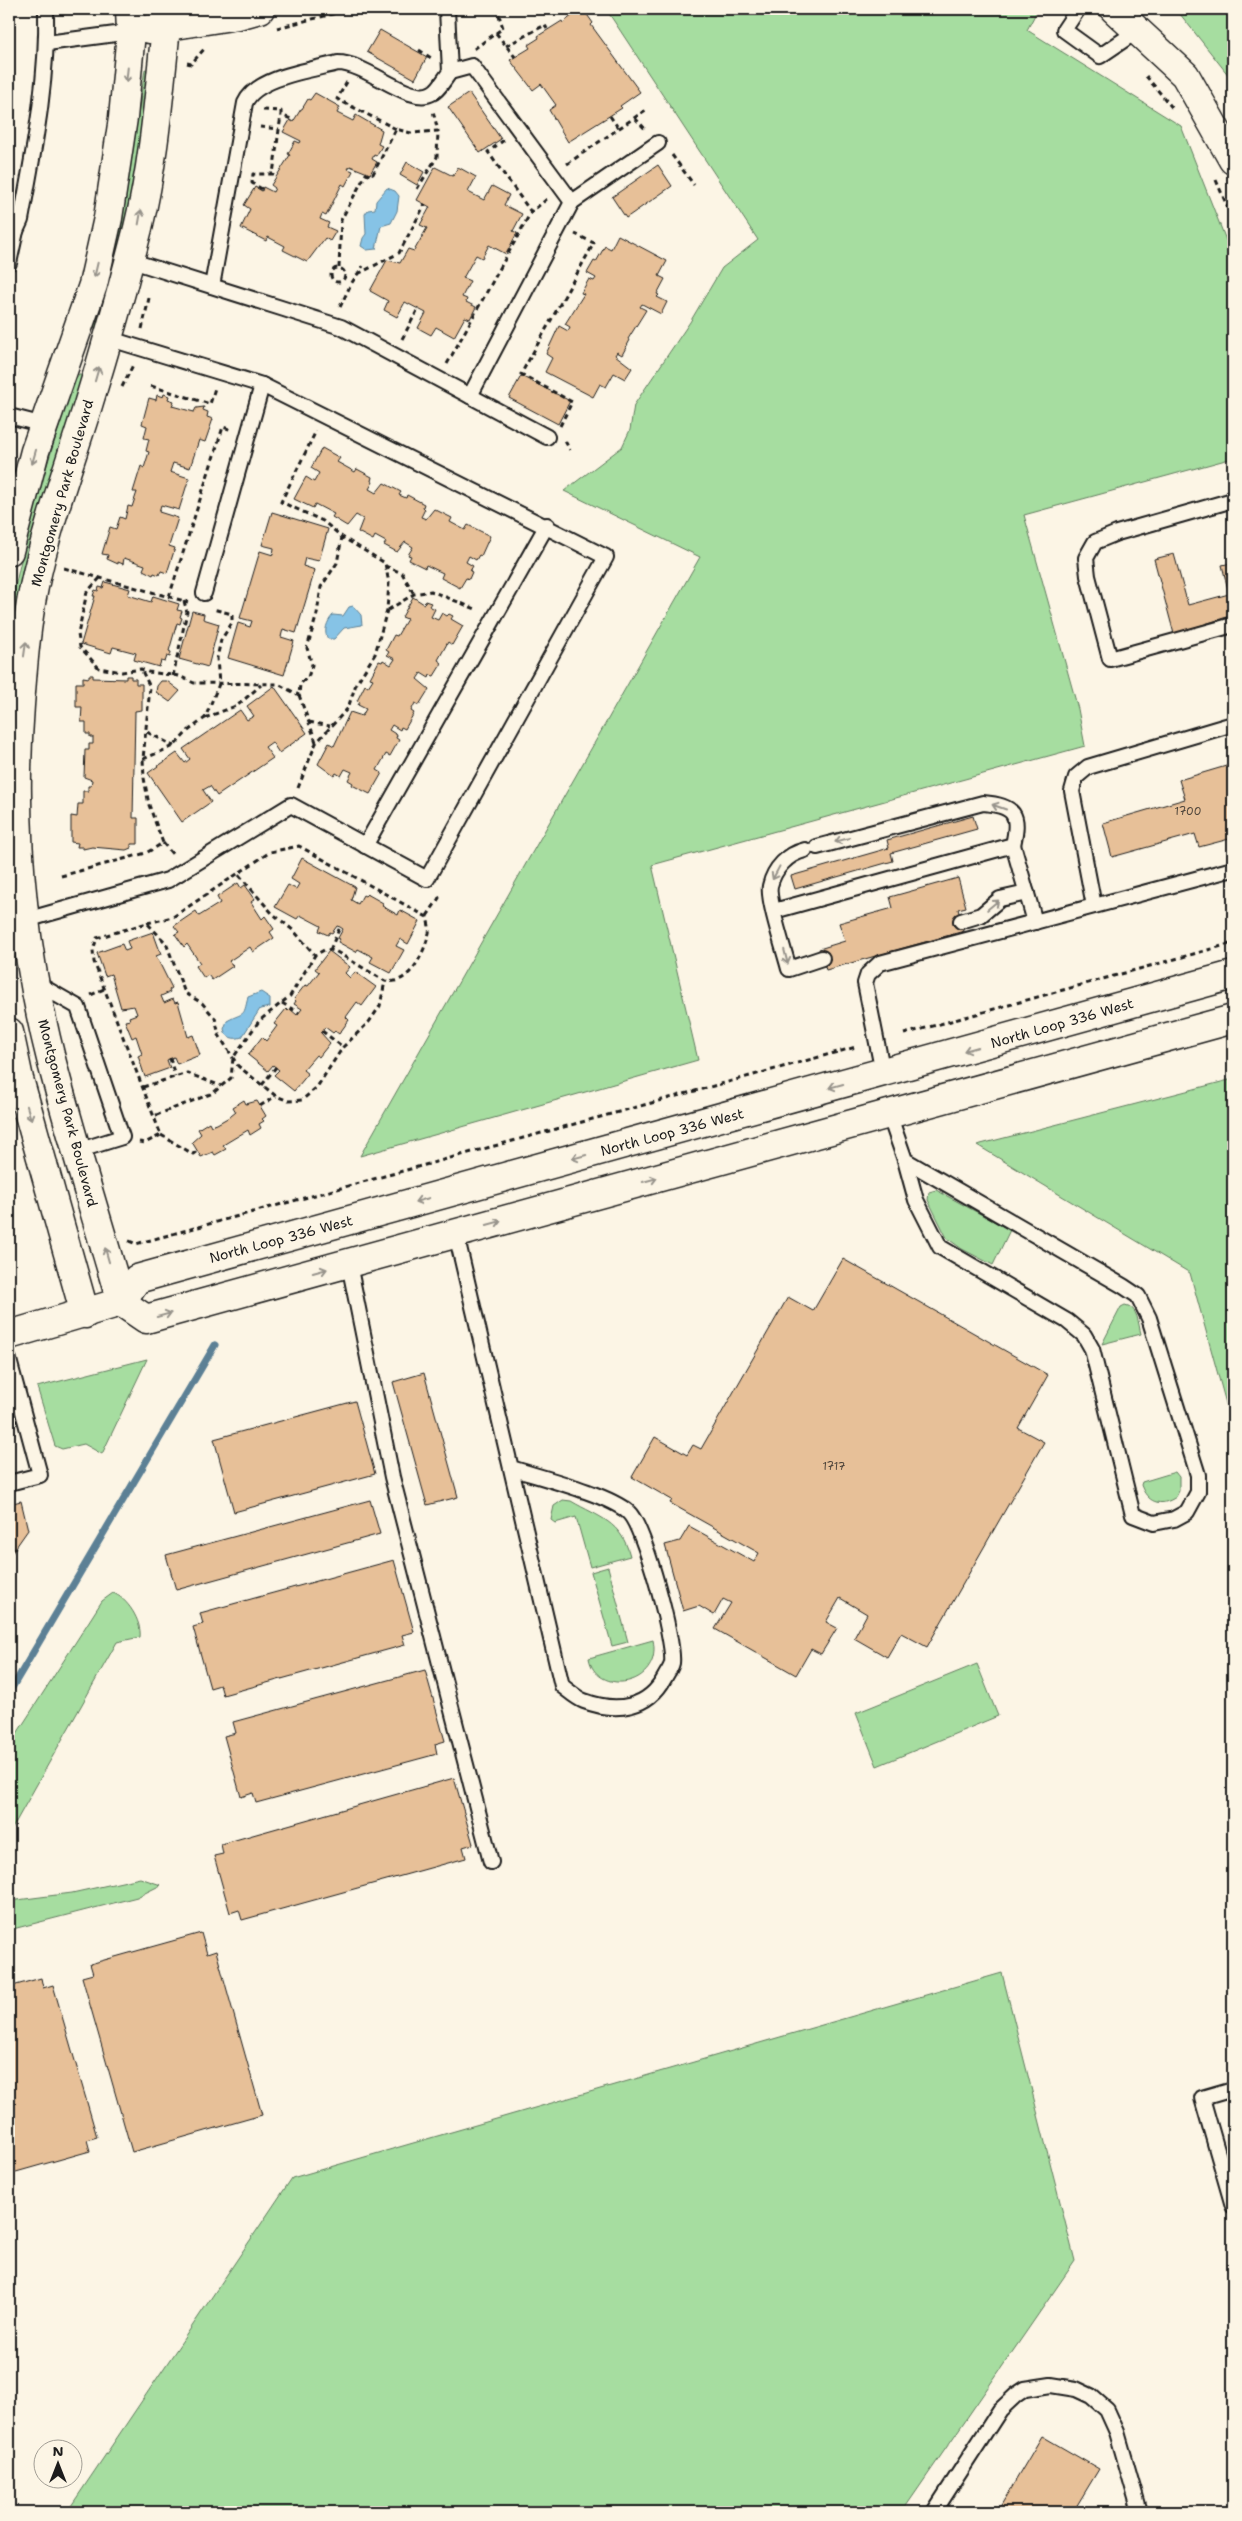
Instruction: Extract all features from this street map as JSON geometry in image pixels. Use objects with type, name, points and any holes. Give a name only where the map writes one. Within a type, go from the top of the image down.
[{"type":"main road","points":[[9,552],[44,426],[93,285],[108,218],[122,118],[131,20],[238,15],[260,9]]},
{"type":"main road","points":[[1114,9],[1185,75],[1224,168]]},
{"type":"main road","name":"Montgomery Park Boulevard","points":[[121,1302],[52,1061],[36,983],[19,860],[17,802],[18,729],[23,662],[34,589],[45,544],[107,338],[138,226],[154,137],[166,18]]},
{"type":"main road","name":"North Loop 336 West","points":[[121,1302],[137,1279],[1233,975]]},
{"type":"main road","points":[[9,1334],[85,1314],[121,1302],[146,1320],[1233,1019]]},
{"type":"main road","points":[[9,1032],[19,1079],[85,1314]]},
{"type":"main road","points":[[884,1073],[889,1114]]},
{"type":"lane","points":[[9,263],[12,232],[22,220],[42,107],[47,43],[46,9]]},
{"type":"lane","points":[[447,9],[450,72]]},
{"type":"lane","points":[[1078,9],[1064,30],[1100,56],[1137,31]]},
{"type":"lane","points":[[47,43],[131,20]]},
{"type":"lane","points":[[212,286],[245,103],[249,94],[270,81],[338,63],[348,63],[361,68],[404,92],[422,96],[433,93],[450,72],[472,66],[572,202]]},
{"type":"lane","points":[[470,396],[572,202],[658,143]]},
{"type":"lane","points":[[129,260],[332,324],[393,354],[470,396],[553,433]]},
{"type":"lane","points":[[26,920],[168,880],[291,805],[427,879],[606,557],[262,385],[107,338]]},
{"type":"lane","points":[[204,593],[262,385]]},
{"type":"lane","points":[[9,416],[44,426]]},
{"type":"lane","points":[[1233,500],[1118,533],[1095,542],[1086,558],[1110,659],[1233,626]]},
{"type":"lane","points":[[365,846],[547,526]]},
{"type":"lane","points":[[1094,906],[1072,791],[1076,777],[1088,767],[1233,724]]},
{"type":"lane","points":[[822,958],[789,969],[769,888],[777,868],[793,853],[982,803],[1000,805],[1012,812],[1017,826],[1013,845],[1035,922]]},
{"type":"lane","points":[[774,911],[1013,845]]},
{"type":"lane","points":[[884,1073],[865,983],[868,974],[880,963],[1233,869]]},
{"type":"lane","points":[[961,921],[980,915],[1000,899],[1027,893]]},
{"type":"lane","points":[[36,983],[78,1007],[122,1137],[77,1151]]},
{"type":"lane","points":[[889,1114],[916,1200],[940,1247],[1067,1321],[1084,1335],[1092,1349],[1133,1514],[1154,1523],[1174,1519],[1187,1512],[1198,1492],[1198,1475],[1149,1318],[1138,1296],[1124,1286],[905,1160]]},
{"type":"lane","points":[[456,1234],[562,1686],[582,1701],[609,1708],[637,1704],[657,1692],[672,1664],[672,1641],[641,1531],[629,1512],[604,1498],[511,1468]]},
{"type":"lane","points":[[349,1264],[392,1477],[490,1862]]},
{"type":"lane","points":[[9,1360],[40,1475],[9,1483]]},
{"type":"lane","points":[[1233,2089],[1202,2098],[1233,2206]]},
{"type":"lane","points":[[934,2512],[1000,2410],[1025,2389],[1051,2385],[1076,2389],[1090,2396],[1107,2410],[1118,2432],[1140,2512]]},
{"type":"path","points":[[471,50],[503,28],[497,9]]},
{"type":"path","points":[[506,46],[545,25],[547,29]]},
{"type":"path","points":[[496,33],[515,57]]},
{"type":"path","points":[[1140,68],[1177,114]]},
{"type":"path","points":[[341,78],[347,81],[337,99],[396,129],[411,133],[438,131]]},
{"type":"path","points":[[262,189],[252,183],[252,174],[274,174],[281,115],[281,111],[259,110],[264,106]]},
{"type":"path","points":[[417,189],[437,157],[438,131],[433,109]]},
{"type":"path","points":[[552,175],[647,109]]},
{"type":"path","points":[[281,115],[294,120]]},
{"type":"path","points":[[610,116],[619,129]]},
{"type":"path","points":[[339,268],[341,220],[366,174],[372,176],[396,129]]},
{"type":"path","points":[[518,129],[488,152],[531,212]]},
{"type":"path","points":[[1224,168],[1233,220]]},
{"type":"path","points":[[439,379],[531,212],[561,188]]},
{"type":"path","points":[[358,274],[399,253],[425,204]]},
{"type":"path","points":[[553,433],[572,402],[521,374],[594,243],[559,226]]},
{"type":"path","points":[[332,324],[351,284],[363,266]]},
{"type":"path","points":[[339,268],[344,270],[344,279],[335,282],[332,278],[333,270],[339,268]]},
{"type":"path","points":[[344,279],[351,284]]},
{"type":"path","points":[[142,332],[149,298]]},
{"type":"path","points":[[393,354],[418,309]]},
{"type":"path","points":[[119,392],[135,361]]},
{"type":"path","points":[[151,386],[210,404],[216,386],[223,388]]},
{"type":"path","points":[[291,805],[316,743],[348,708],[356,684],[374,654],[387,610],[390,583],[385,563],[342,537],[323,521],[282,502],[314,436],[320,414]]},
{"type":"path","points":[[169,597],[223,427],[239,432]]},
{"type":"path","points":[[562,436],[570,450]]},
{"type":"path","points":[[316,743],[299,695],[300,684],[308,677],[312,664],[307,648],[317,614],[321,587],[337,563],[342,537]]},
{"type":"path","points":[[61,576],[66,559]]},
{"type":"path","points":[[386,566],[402,573],[414,594]]},
{"type":"path","points":[[63,568],[193,603]]},
{"type":"path","points":[[100,578],[87,592],[78,634],[80,646],[99,668],[122,672],[141,669],[194,683],[278,684],[299,695]]},
{"type":"path","points":[[387,610],[414,594],[431,591],[468,604],[494,619]]},
{"type":"path","points":[[173,676],[187,612],[184,601]]},
{"type":"path","points":[[205,718],[219,684],[217,658],[221,640],[232,623],[232,614],[209,608]]},
{"type":"path","points":[[61,876],[146,853],[164,843],[149,805],[144,759],[150,687],[141,669]]},
{"type":"path","points":[[144,759],[174,746],[188,731],[205,718],[238,705],[262,684]]},
{"type":"path","points":[[309,722],[331,726]]},
{"type":"path","points":[[147,732],[174,746]]},
{"type":"path","points":[[154,1116],[213,1093],[231,1078],[233,1058],[258,1021],[290,996],[315,955],[330,950],[385,981],[392,983],[405,977],[416,964],[430,931],[427,917],[299,846],[270,852],[173,917],[97,938],[93,950],[94,962],[161,1135],[193,1154],[197,1151]]},
{"type":"path","points":[[239,874],[272,913],[294,931],[315,955]]},
{"type":"path","points":[[148,923],[166,943],[185,993],[202,1003],[215,1018],[219,1035],[238,1066],[276,1096],[289,1101],[302,1100],[317,1087],[343,1047],[369,1022],[380,1006],[385,981]]},
{"type":"path","points":[[330,950],[340,927]]},
{"type":"path","points":[[904,1034],[1233,943]]},
{"type":"path","points":[[282,1002],[299,1012]]},
{"type":"path","points":[[322,1031],[343,1047]]},
{"type":"path","points":[[126,1239],[136,1244],[856,1047]]},
{"type":"path","points":[[170,1058],[175,1077]]},
{"type":"path","points":[[262,1085],[276,1067]]},
{"type":"path","points":[[144,1087],[187,1073],[221,1086]]},
{"type":"path","points":[[260,1106],[276,1096]]},
{"type":"path","points":[[122,1137],[145,1143],[161,1135]]},
{"type":"green space","points":[[606,9],[1038,9],[1027,30],[1181,126],[1233,258],[1233,458],[1024,515],[1078,709],[1085,746],[652,865],[698,1060],[360,1156],[700,557],[564,491],[622,447],[630,430],[634,405],[690,322],[722,268],[758,240]]},
{"type":"green space","points":[[1176,9],[1233,9],[1233,81]]},
{"type":"green space","points":[[145,69],[151,72],[135,207],[98,330],[94,327],[124,209]]},
{"type":"green space","points":[[79,375],[85,375],[9,740],[11,604],[33,509],[73,383]]},
{"type":"green space","points":[[1233,1079],[1233,1429],[1190,1273],[977,1145]]},
{"type":"green space","points":[[936,1190],[1010,1230],[993,1265],[962,1249],[947,1238],[928,1200],[929,1192]]},
{"type":"green space","points":[[1125,1305],[1135,1312],[1141,1334],[1102,1344],[1121,1307]]},
{"type":"green space","points":[[147,1359],[102,1454],[84,1444],[62,1449],[55,1446],[37,1387]]},
{"type":"green space","points":[[1175,1472],[1179,1477],[1179,1491],[1176,1497],[1159,1503],[1147,1496],[1141,1485],[1142,1482]]},
{"type":"green space","points":[[563,1500],[571,1501],[608,1522],[621,1535],[630,1556],[590,1567],[576,1517],[555,1523],[551,1520],[554,1506]]},
{"type":"green space","points":[[608,1567],[628,1642],[612,1646],[591,1572]]},
{"type":"green space","points":[[113,1593],[128,1605],[136,1617],[139,1624],[140,1637],[117,1642],[9,1834],[9,1746],[102,1601]]},
{"type":"green space","points":[[653,1640],[653,1656],[648,1668],[639,1677],[627,1681],[615,1682],[603,1678],[594,1670],[589,1658]]},
{"type":"green space","points":[[977,1664],[998,1716],[877,1766],[856,1713]]},
{"type":"green space","points":[[140,1878],[161,1885],[137,1897],[9,1930],[9,1901],[72,1893]]},
{"type":"green space","points":[[1002,1973],[1075,2261],[902,2512],[67,2512],[292,2178]]},
{"type":"water","points":[[387,188],[395,191],[399,196],[397,211],[391,223],[381,226],[376,249],[367,250],[361,246],[366,234],[365,214],[368,210],[375,209],[376,201]]},
{"type":"water","points":[[353,606],[361,615],[362,625],[344,628],[334,639],[328,639],[326,630],[327,623],[331,617],[333,615],[343,616],[349,607]]},
{"type":"water","points":[[261,992],[270,998],[270,1007],[260,1009],[242,1037],[233,1038],[228,1036],[224,1029],[227,1021],[244,1012],[248,997]]},
{"type":"building","points":[[580,9],[583,9],[593,23],[591,25],[640,92],[620,106],[622,108],[568,142],[549,110],[556,105],[541,84],[533,90],[510,60],[530,48],[528,45],[539,38],[538,36],[562,21],[563,23]]},
{"type":"building","points":[[380,30],[427,57],[415,79],[367,52]]},
{"type":"building","points":[[315,93],[340,107],[337,113],[353,121],[356,115],[382,130],[378,144],[382,146],[372,159],[377,162],[370,174],[350,166],[348,169],[353,171],[345,186],[342,184],[326,216],[322,214],[320,219],[329,223],[327,227],[336,231],[330,241],[325,238],[307,262],[283,250],[285,246],[268,237],[266,241],[241,228],[250,209],[244,205],[255,187],[262,191],[263,187],[273,192],[275,188],[271,185],[290,155],[288,154],[295,141],[300,143],[301,141],[283,132],[290,120],[293,122],[308,99],[310,100]]},
{"type":"building","points":[[469,93],[501,139],[480,153],[448,107]]},
{"type":"building","points":[[407,162],[424,172],[417,185],[400,175]]},
{"type":"building","points":[[658,165],[672,186],[626,218],[612,197]]},
{"type":"building","points":[[435,167],[453,176],[458,167],[476,177],[468,192],[484,200],[492,186],[509,195],[504,205],[522,214],[513,231],[517,233],[506,254],[489,245],[482,258],[476,255],[463,278],[470,281],[462,297],[467,299],[466,302],[476,307],[470,319],[465,317],[454,337],[436,327],[431,335],[418,328],[426,313],[405,302],[397,317],[384,310],[388,301],[370,291],[387,260],[400,263],[408,249],[414,251],[427,228],[420,225],[430,207],[417,200]]},
{"type":"building","points":[[618,235],[667,261],[659,276],[665,279],[657,297],[667,302],[661,314],[642,304],[640,307],[646,310],[628,339],[630,340],[622,355],[617,352],[615,355],[632,368],[625,379],[614,373],[606,387],[600,384],[593,397],[545,372],[552,358],[546,354],[559,326],[568,331],[570,327],[565,324],[584,294],[581,293],[589,279],[594,281],[596,278],[587,273],[594,261],[596,262],[605,246],[611,249]]},
{"type":"building","points":[[521,376],[570,401],[558,424],[509,398]]},
{"type":"building","points":[[164,394],[169,396],[168,399],[174,401],[172,406],[194,412],[196,408],[204,407],[203,410],[208,412],[207,417],[213,419],[205,442],[199,440],[190,468],[173,463],[170,472],[189,478],[179,510],[161,505],[159,512],[178,518],[169,546],[175,548],[167,573],[161,571],[159,575],[154,573],[153,575],[143,570],[145,565],[124,558],[123,564],[118,562],[118,564],[107,559],[108,555],[102,554],[110,527],[116,529],[120,517],[125,519],[128,506],[132,507],[137,492],[133,492],[141,466],[144,468],[149,452],[146,451],[149,439],[144,438],[147,426],[142,424],[149,398],[156,400],[157,395],[163,397]]},
{"type":"building","points":[[322,448],[340,458],[337,462],[355,472],[357,469],[372,477],[371,481],[373,482],[369,489],[376,493],[384,483],[401,492],[399,495],[406,498],[407,495],[424,504],[423,507],[425,509],[421,517],[426,519],[434,509],[452,518],[450,522],[465,530],[468,525],[490,536],[481,556],[479,555],[476,560],[469,556],[466,562],[473,566],[469,579],[466,578],[460,588],[441,578],[443,573],[426,565],[425,568],[409,560],[411,556],[408,555],[413,547],[405,542],[397,552],[384,545],[386,542],[375,536],[373,540],[358,532],[363,519],[356,515],[347,526],[332,517],[334,514],[315,504],[313,508],[294,499],[306,477],[314,482],[319,473],[311,468]]},
{"type":"building","points":[[272,512],[328,529],[319,561],[305,558],[303,566],[315,570],[296,633],[283,629],[281,637],[294,641],[284,675],[228,658],[238,623],[250,627],[252,621],[240,618],[260,551],[273,555],[274,548],[262,545]]},
{"type":"building","points":[[1174,554],[1188,605],[1229,594],[1222,565],[1232,563],[1231,556],[1233,555],[1233,615],[1174,634],[1154,559]]},
{"type":"building","points":[[105,582],[130,589],[128,595],[151,602],[153,596],[179,604],[177,610],[182,611],[180,617],[182,618],[180,624],[177,623],[169,651],[171,652],[170,657],[167,656],[165,662],[161,661],[159,667],[134,660],[136,653],[113,647],[111,653],[81,644],[95,596],[93,596],[95,590],[98,591],[99,587],[103,588]]},
{"type":"building","points":[[413,597],[424,604],[425,601],[431,603],[429,606],[435,609],[431,617],[438,620],[442,613],[447,616],[449,614],[453,616],[451,619],[463,626],[452,645],[448,642],[438,660],[442,663],[434,676],[430,675],[429,678],[421,673],[417,679],[429,689],[419,705],[415,703],[411,711],[414,713],[405,729],[401,727],[400,730],[392,725],[389,730],[397,735],[396,738],[399,740],[390,756],[386,754],[377,770],[382,773],[370,794],[352,785],[353,783],[348,780],[352,772],[345,769],[341,776],[336,773],[334,776],[318,764],[329,743],[334,746],[350,712],[362,716],[366,709],[358,705],[360,702],[357,701],[365,685],[368,687],[373,679],[370,678],[379,661],[382,662],[383,660],[391,665],[395,659],[387,655],[389,652],[386,650],[394,635],[397,636],[407,619],[402,617]]},
{"type":"building","points":[[192,611],[204,614],[203,619],[219,624],[208,667],[179,659]]},
{"type":"building","points":[[89,675],[93,675],[93,678],[126,679],[126,676],[131,676],[131,679],[136,679],[136,684],[142,684],[142,710],[135,711],[133,818],[138,818],[138,844],[131,844],[131,848],[126,850],[92,847],[83,849],[83,847],[77,847],[78,843],[71,842],[71,816],[77,817],[78,804],[83,804],[83,791],[88,791],[88,786],[91,786],[92,780],[84,777],[85,750],[89,750],[89,744],[93,744],[93,737],[90,737],[90,734],[86,734],[86,722],[81,722],[82,707],[76,707],[76,683],[83,683],[83,677],[89,678]]},
{"type":"building","points":[[161,681],[167,681],[180,691],[170,702],[156,692],[157,686]]},
{"type":"building","points":[[274,686],[307,733],[279,753],[272,742],[265,747],[273,758],[217,796],[210,786],[203,790],[211,802],[182,822],[148,773],[177,753],[185,763],[190,759],[183,749],[240,710],[247,720],[254,716],[247,706]]},
{"type":"building","points":[[1233,764],[1233,838],[1199,847],[1195,834],[1112,857],[1103,823],[1185,799],[1179,780]]},
{"type":"building","points":[[973,816],[977,829],[891,853],[893,861],[795,889],[791,876],[889,848],[887,840]]},
{"type":"building","points":[[302,858],[355,887],[351,900],[358,904],[363,895],[367,894],[383,903],[382,906],[398,915],[400,910],[420,921],[408,944],[400,939],[396,946],[404,950],[391,973],[370,962],[373,957],[358,949],[356,952],[338,942],[343,929],[340,927],[337,926],[328,935],[319,931],[321,926],[300,915],[297,919],[275,907],[288,885],[296,889],[299,884],[291,879]]},
{"type":"building","points":[[958,878],[966,907],[958,909],[964,931],[826,970],[819,949],[845,941],[839,923],[893,908],[890,897]]},
{"type":"building","points":[[238,883],[241,888],[245,885],[255,899],[251,902],[262,919],[265,916],[274,929],[270,932],[274,938],[253,952],[250,947],[229,961],[233,966],[212,980],[208,975],[204,978],[196,966],[200,963],[187,944],[184,947],[175,934],[179,932],[174,926],[196,911],[199,916],[220,903],[217,897]]},
{"type":"building","points":[[153,932],[161,954],[156,956],[172,988],[169,990],[170,992],[161,996],[164,1003],[173,999],[175,1003],[178,1002],[188,1037],[193,1035],[200,1055],[177,1064],[174,1057],[167,1060],[170,1068],[145,1077],[138,1056],[142,1054],[136,1036],[132,1038],[125,1021],[130,1020],[129,1017],[137,1014],[134,1006],[121,1008],[111,974],[105,976],[97,953],[122,944],[125,951],[130,949],[127,941]]},
{"type":"building","points":[[329,951],[350,967],[345,973],[350,978],[355,972],[376,987],[362,1006],[357,1002],[346,1017],[349,1020],[339,1034],[335,1031],[333,1033],[325,1027],[321,1033],[330,1043],[319,1057],[316,1055],[303,1070],[308,1074],[294,1091],[274,1075],[279,1070],[273,1065],[268,1071],[248,1055],[262,1037],[266,1041],[277,1026],[274,1024],[286,1009],[288,1011],[290,1009],[297,1015],[302,1009],[294,1004],[296,1001],[294,999],[319,972],[315,969]]},
{"type":"building","points":[[244,1100],[246,1104],[257,1101],[266,1116],[262,1119],[264,1121],[259,1124],[261,1128],[250,1135],[248,1130],[223,1145],[226,1149],[215,1155],[213,1152],[201,1157],[192,1142],[201,1134],[198,1129],[209,1122],[211,1126],[231,1116],[236,1112],[233,1107]]},
{"type":"building","points":[[843,1259],[1048,1375],[1018,1428],[1044,1442],[927,1647],[901,1633],[887,1657],[854,1638],[867,1614],[840,1598],[826,1622],[837,1628],[821,1654],[811,1649],[796,1675],[715,1629],[731,1603],[723,1599],[714,1615],[699,1606],[683,1611],[665,1545],[680,1541],[689,1526],[754,1562],[759,1553],[670,1503],[672,1500],[632,1477],[655,1437],[687,1455],[693,1445],[701,1449],[788,1297],[813,1311]]},
{"type":"building","points":[[424,1373],[458,1497],[427,1505],[393,1382]]},
{"type":"building","points":[[355,1401],[375,1474],[234,1512],[214,1439]]},
{"type":"building","points":[[370,1500],[380,1534],[176,1590],[166,1555]]},
{"type":"building","points":[[21,1501],[28,1530],[9,1557],[9,1504]]},
{"type":"building","points":[[394,1560],[414,1632],[402,1635],[405,1645],[223,1695],[220,1685],[210,1688],[193,1627],[203,1624],[200,1613]]},
{"type":"building","points":[[425,1670],[445,1741],[435,1744],[437,1754],[256,1803],[253,1793],[241,1797],[224,1736],[236,1733],[233,1722]]},
{"type":"building","points":[[454,1778],[473,1844],[463,1847],[466,1858],[242,1920],[239,1910],[230,1913],[214,1856],[223,1854],[221,1844]]},
{"type":"building","points":[[201,1933],[207,1954],[216,1951],[262,2115],[132,2152],[82,1977],[93,1974],[90,1964]]},
{"type":"building","points":[[41,1978],[43,1988],[53,1985],[97,2137],[87,2140],[90,2151],[9,2174],[9,1987]]},
{"type":"building","points":[[1042,2436],[1099,2469],[1073,2512],[997,2512]]},
{"type":"waterway","points":[[9,1693],[215,1345]]}]
